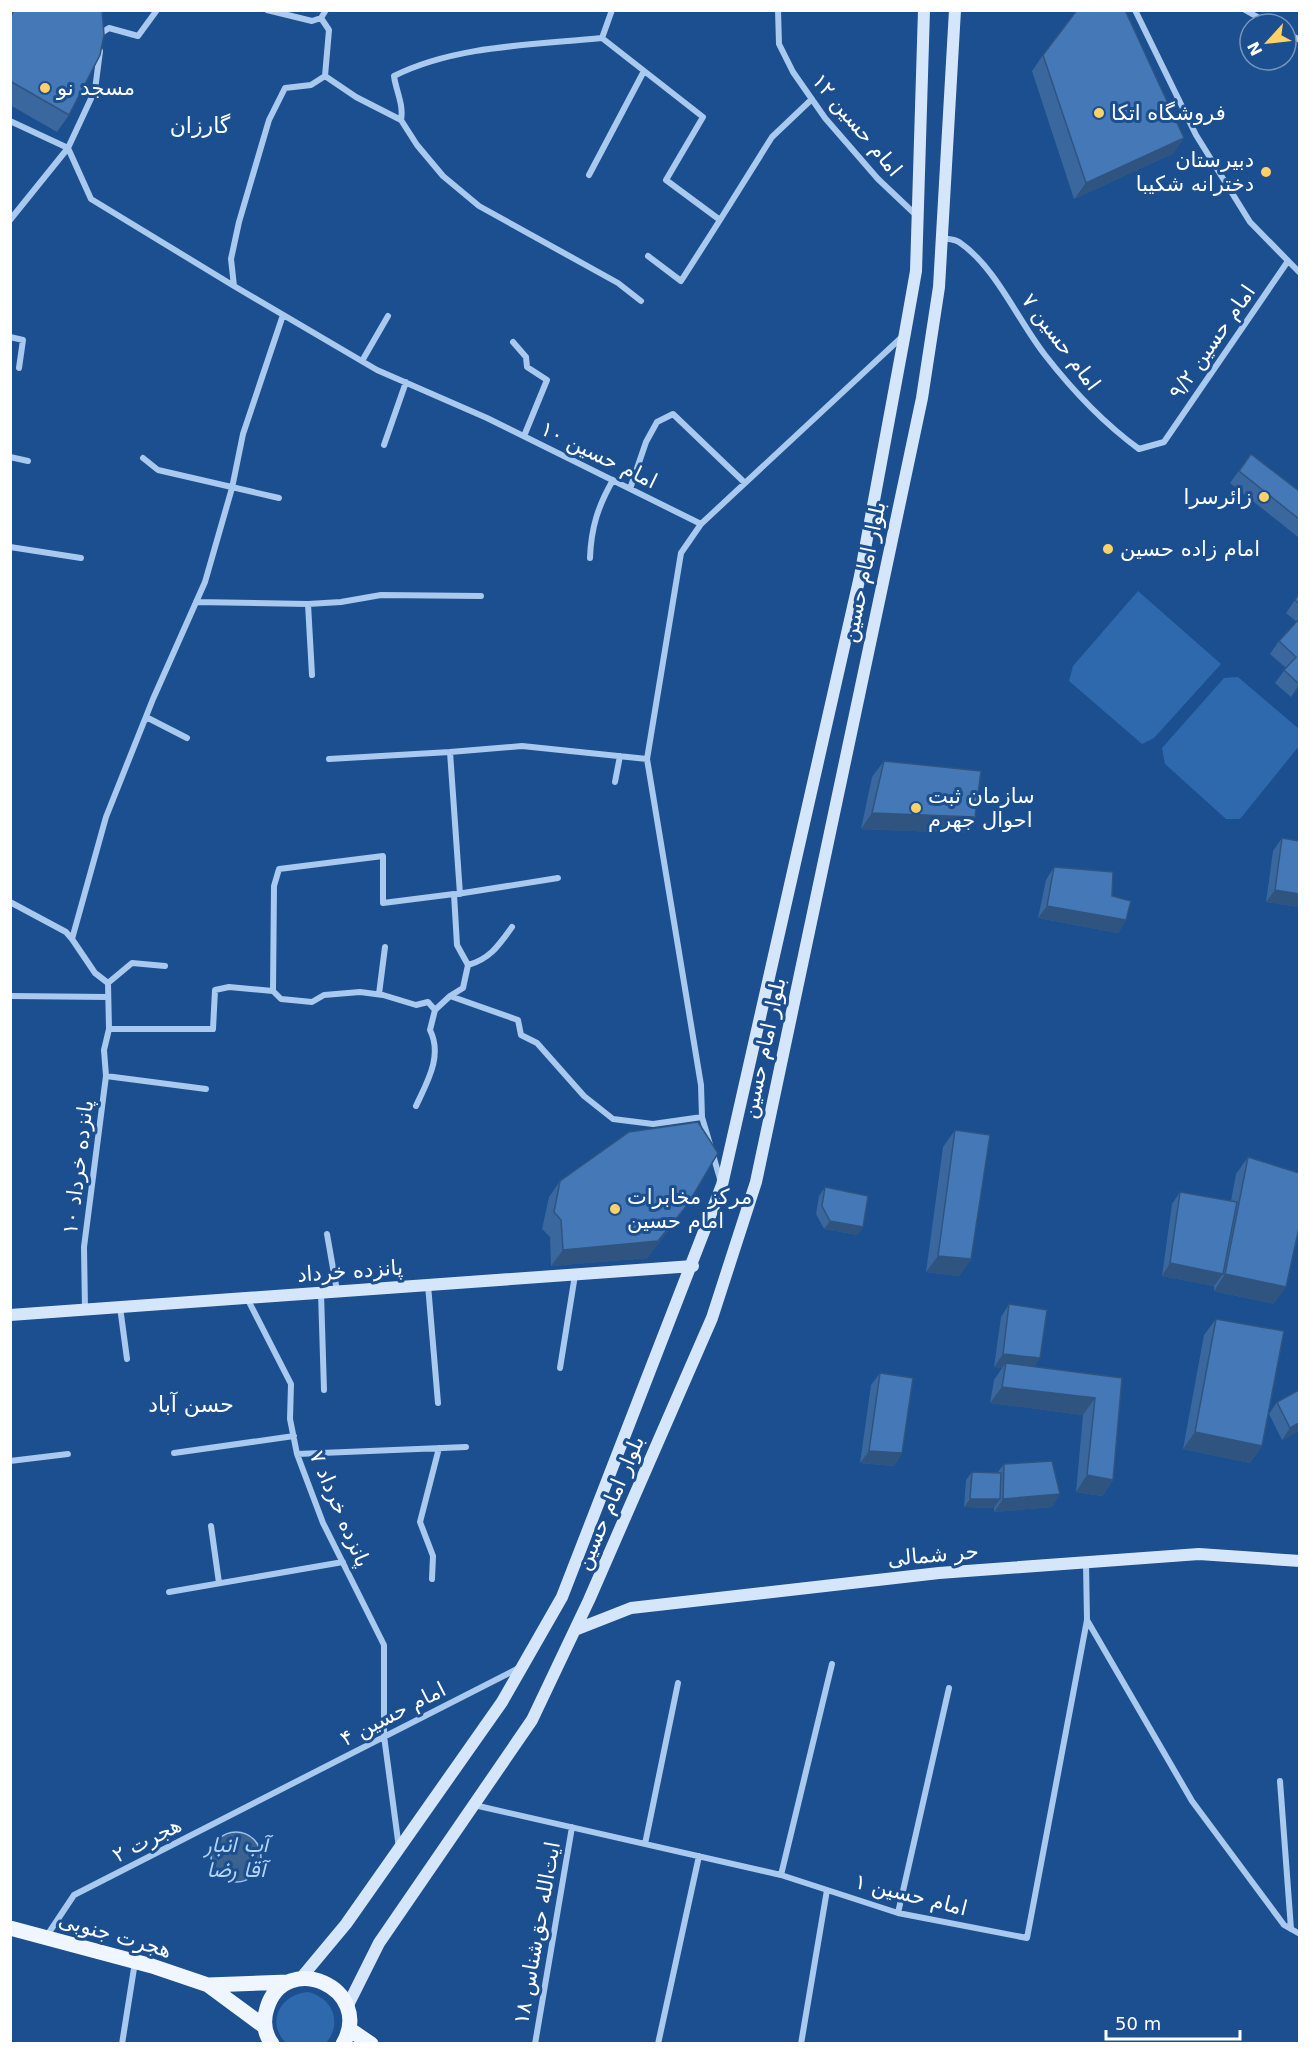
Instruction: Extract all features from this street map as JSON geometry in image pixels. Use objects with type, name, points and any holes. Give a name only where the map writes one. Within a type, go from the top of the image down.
[{"type":"main road","name":"بلوار امام حسین","points":[[295,1980],[346,1924],[502,1702],[562,1597],[676,1299],[693,1266],[722,1185],[850,616],[906,333],[916,271],[924,10]]},
{"type":"main road","name":"بلوار امام حسین","points":[[347,2007],[379,1943],[532,1720],[575,1630],[712,1318],[756,1182],[922,398],[939,287],[955,10]]},
{"type":"main road","points":[[850,616],[874,619]]},
{"type":"main road","name":"پانزده خرداد","points":[[10,1315],[693,1266]]},
{"type":"main road","name":"حر شمالی","points":[[575,1630],[631,1608],[939,1573],[1199,1554],[1299,1561]]},
{"type":"main road","name":"هجرت جنوبی","points":[[11,1929],[135,1961],[208,1985],[316,1979],[330,1984],[340,1994],[347,2007]]},
{"type":"main road","points":[[268,2038],[268,2002],[276,1991],[295,1980]]},
{"type":"main road","name":"هجرت جنوبی","points":[[208,1985],[268,2038]]},
{"type":"main road","points":[[343,2043],[349,2029],[347,2007]]},
{"type":"main road","points":[[349,2029],[371,2043]]},
{"type":"street","points":[[100,34],[109,28],[138,36],[157,10]]},
{"type":"street","points":[[267,10],[312,21],[321,18],[326,10]]},
{"type":"street","points":[[602,38],[612,10]]},
{"type":"street","name":"امام حسین ۱۲","points":[[778,10],[779,44],[793,72],[825,118],[878,179],[918,218]]},
{"type":"street","points":[[1135,10],[1202,145],[1250,222],[1299,273]]},
{"type":"street","points":[[234,286],[231,259],[269,120],[285,88],[311,85],[325,75],[329,30],[321,18]]},
{"type":"street","points":[[10,220],[68,148],[95,90],[102,43],[96,22]]},
{"type":"street","points":[[401,120],[403,108],[396,93],[394,76],[412,67],[473,52],[602,38],[703,117],[666,180],[720,220]]},
{"type":"street","points":[[589,175],[644,71]]},
{"type":"street","points":[[325,75],[356,97],[401,120],[417,145],[443,176],[479,206],[618,284],[641,301]]},
{"type":"street","points":[[648,256],[681,281],[771,137],[812,99]]},
{"type":"street","points":[[10,121],[68,148]]},
{"type":"street","name":"امام حسین ۱۰","points":[[68,148],[91,199],[234,286],[362,361],[524,436],[701,524]]},
{"type":"street","name":"امام حسین ۷","points":[[942,238],[958,240],[981,262],[1044,353],[1104,424],[1139,449],[1164,442]]},
{"type":"street","name":"امام حسین ۹/۲","points":[[1164,442],[1288,261]]},
{"type":"street","points":[[72,939],[106,817],[146,717],[205,582],[232,488],[243,434],[283,315]]},
{"type":"street","points":[[362,361],[388,316]]},
{"type":"street","points":[[722,1185],[702,1118],[701,1085],[647,759],[681,553],[701,524],[906,333]]},
{"type":"street","points":[[10,337],[23,340],[19,368]]},
{"type":"street","points":[[513,342],[526,357],[527,367],[547,380],[524,436]]},
{"type":"street","points":[[384,445],[406,382]]},
{"type":"street","points":[[630,489],[646,442],[657,422],[673,414],[745,483]]},
{"type":"street","points":[[10,457],[28,461]]},
{"type":"street","points":[[143,458],[158,470],[279,498]]},
{"type":"street","points":[[590,558],[591,531],[600,502],[613,480]]},
{"type":"street","points":[[10,547],[81,558]]},
{"type":"street","points":[[196,602],[308,604],[341,602],[381,595],[481,596]]},
{"type":"street","points":[[308,604],[312,675]]},
{"type":"street","points":[[146,717],[187,738]]},
{"type":"street","points":[[329,759],[522,746],[647,759]]},
{"type":"street","points":[[416,1106],[436,1055],[436,1040],[430,1030],[435,1010],[463,988],[468,966],[457,945],[457,894],[450,752]]},
{"type":"street","points":[[615,782],[620,756]]},
{"type":"street","points":[[273,991],[274,886],[279,869],[383,856],[383,903],[558,878]]},
{"type":"street","points":[[10,902],[66,932],[95,974],[108,983],[132,963],[165,966]]},
{"type":"street","points":[[468,966],[483,961],[493,953],[512,927]]},
{"type":"street","points":[[379,994],[385,947]]},
{"type":"street","name":"پانزده خرداد ۱۰","points":[[85,1310],[84,1247],[106,1076],[104,1050],[109,1029],[108,983]]},
{"type":"street","points":[[109,1029],[213,1029],[215,990],[229,987],[273,991],[281,999],[312,1002],[324,994],[360,992],[379,994],[416,1005],[428,1002],[435,1010]]},
{"type":"street","points":[[10,996],[108,997]]},
{"type":"street","points":[[450,996],[518,1020],[521,1035],[537,1043],[584,1096],[613,1119],[653,1124],[702,1118]]},
{"type":"street","points":[[106,1076],[206,1089]]},
{"type":"street","points":[[327,1234],[337,1291]]},
{"type":"street","points":[[561,1368],[575,1274]]},
{"type":"street","points":[[428,1285],[438,1403]]},
{"type":"street","points":[[321,1292],[324,1389]]},
{"type":"street","name":"پانزده خرداد ۷","points":[[247,1298],[291,1384],[290,1419],[297,1454],[323,1523],[384,1645],[384,1736],[399,1849]]},
{"type":"street","points":[[120,1307],[127,1359]]},
{"type":"street","points":[[174,1454],[294,1436]]},
{"type":"street","points":[[297,1454],[465,1447]]},
{"type":"street","points":[[432,1579],[433,1556],[420,1522],[439,1448]]},
{"type":"street","points":[[10,1461],[68,1454]]},
{"type":"street","points":[[211,1526],[219,1583]]},
{"type":"street","points":[[169,1592],[343,1562]]},
{"type":"street","points":[[1086,1563],[1087,1620],[1192,1801],[1284,1925],[1299,1934]]},
{"type":"street","name":"امام حسین ۱","points":[[474,1805],[781,1875],[898,1913],[1027,1938],[1087,1620]]},
{"type":"street","points":[[781,1875],[832,1664]]},
{"type":"street","name":"امام حسین ۴","points":[[280,1792],[384,1736],[522,1667]]},
{"type":"street","points":[[645,1844],[678,1683]]},
{"type":"street","points":[[898,1913],[949,1688]]},
{"type":"street","points":[[1280,1781],[1291,1929]]},
{"type":"street","name":"هجرت ۲","points":[[45,1937],[74,1895],[280,1792]]},
{"type":"street","name":"ایت‌الله حق‌شناس ۱۸","points":[[535,2043],[572,1827]]},
{"type":"street","points":[[658,2043],[699,1856]]},
{"type":"street","points":[[801,2043],[827,1890]]},
{"type":"street","points":[[122,2043],[135,1961]]},
{"type":"shaded area","points":[[1138,591],[1221,664],[1154,738],[1142,744],[1069,681],[1073,666]]},
{"type":"shaded area","points":[[1238,677],[1299,729],[1299,746],[1240,819],[1226,819],[1165,764],[1162,748],[1224,678]]},
{"type":"shaded area","points":[[308,1992],[324,2000],[333,2012],[334,2027],[331,2035],[326,2043],[286,2043],[277,2026],[279,2010],[290,1998]]},
{"type":"water","name":"آب انبار آقا رضا","points":[[236,1832],[245,1834],[256,1843],[261,1857],[259,1866],[250,1877],[236,1882],[227,1880],[216,1871],[211,1857],[213,1848],[222,1837]]},
{"type":"building","name":"مسجد نو","points":[[14,10],[102,10],[104,35],[100,55],[69,115],[10,81],[10,18]]},
{"type":"building","name":"فروشگاه اتکا","points":[[1077,10],[1125,10],[1184,138],[1086,183],[1043,55]]},
{"type":"building","points":[[1251,454],[1299,491],[1299,519],[1239,471]]},
{"type":"building","points":[[1299,619],[1299,684],[1284,670],[1296,657],[1279,641]]},
{"type":"building","name":"سازمان ثبت احوال جهرم","points":[[884,761],[981,771],[975,817],[872,813]]},
{"type":"building","points":[[1282,838],[1299,841],[1299,894],[1275,890]]},
{"type":"building","points":[[1054,867],[1113,872],[1112,896],[1131,901],[1126,920],[1047,906]]},
{"type":"building","name":"مرکز مخابرات امام حسین","points":[[698,1122],[718,1153],[688,1204],[658,1241],[563,1250],[561,1220],[554,1212],[560,1181],[629,1132]]},
{"type":"building","points":[[955,1130],[990,1135],[971,1259],[938,1256]]},
{"type":"building","points":[[1248,1157],[1299,1173],[1299,1228],[1286,1287],[1225,1274]]},
{"type":"building","points":[[825,1187],[868,1196],[863,1227],[830,1221],[822,1206]]},
{"type":"building","points":[[1180,1192],[1237,1202],[1223,1274],[1170,1263]]},
{"type":"building","points":[[1009,1304],[1047,1310],[1040,1358],[1003,1354]]},
{"type":"building","points":[[1216,1319],[1284,1331],[1262,1446],[1195,1432]]},
{"type":"building","points":[[1006,1363],[1122,1378],[1113,1480],[1087,1475],[1095,1398],[1002,1387]]},
{"type":"building","points":[[880,1373],[913,1378],[902,1453],[869,1451]]},
{"type":"building","points":[[1299,1390],[1299,1423],[1290,1428],[1277,1402]]},
{"type":"building","points":[[1052,1461],[1060,1494],[1003,1499],[1004,1464]]},
{"type":"building","points":[[972,1472],[1001,1473],[1000,1499],[970,1499]]},
{"type":"place","name":"مسجد نو","points":[[45,88]]},
{"type":"place","name":"فروشگاه اتکا","points":[[1099,113]]},
{"type":"place","name":"دبیرستان دخترانه شکیبا","points":[[1266,172]]},
{"type":"place","name":"زائرسرا","points":[[1264,497]]},
{"type":"place","name":"امام زاده حسین","points":[[1108,549]]},
{"type":"place","name":"سازمان ثبت احوال جهرم","points":[[916,808]]},
{"type":"place","name":"مرکز مخابرات امام حسین","points":[[615,1209]]},
{"type":"district","name":"گارزان","points":[[200,125]]},
{"type":"district","name":"حسن آباد","points":[[191,1404]]}]
